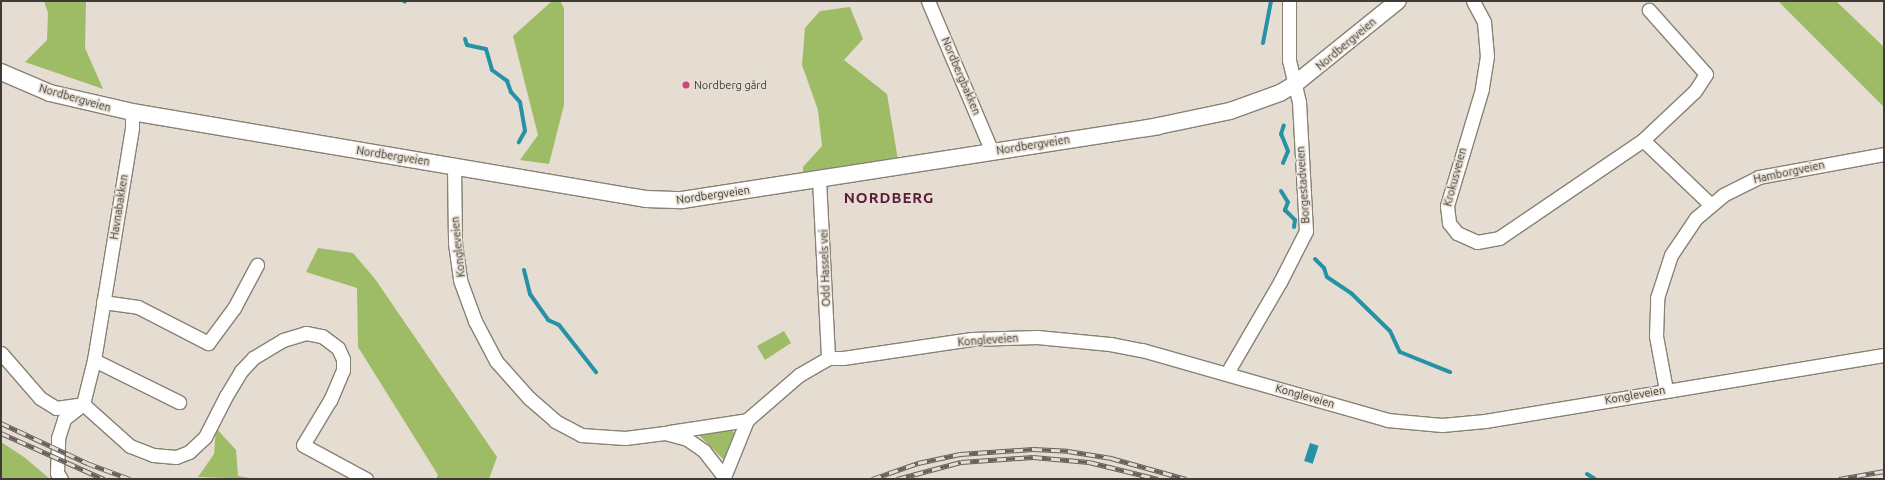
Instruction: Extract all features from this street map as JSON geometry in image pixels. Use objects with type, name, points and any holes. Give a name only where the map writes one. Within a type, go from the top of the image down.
[{"type":"street","name":"Borgestadveien","points":[[1227,373],[1286,270],[1306,231],[1300,117],[1295,84],[1289,60],[1289,1]]},
{"type":"street","name":"Nordbergveien","points":[[1,72],[54,94],[132,112],[454,167],[662,200],[820,179],[1198,119],[1251,104],[1280,93],[1295,84],[1398,1]]},
{"type":"street","name":"Krokusveien","points":[[1473,1],[1484,22],[1487,56],[1482,89],[1447,206],[1449,223],[1457,233],[1477,242],[1499,238],[1643,140],[1695,91],[1706,74],[1649,10]]},
{"type":"street","name":"Nordbergbakken","points":[[932,2],[992,152]]},
{"type":"street","name":"Havnabakken","points":[[83,404],[94,360],[132,128],[132,112]]},
{"type":"street","points":[[1643,140],[1710,204]]},
{"type":"street","name":"Hamborgveien","points":[[1666,390],[1656,324],[1660,284],[1680,241],[1710,204],[1736,187],[1759,177],[1884,154]]},
{"type":"street","name":"Kongleveien","points":[[454,167],[455,243],[460,280],[475,321],[496,361],[529,398],[555,421],[581,435],[625,438],[747,420]]},
{"type":"street","name":"Odd Hassels vei","points":[[820,179],[828,358]]},
{"type":"street","points":[[103,302],[138,306],[208,343],[234,308],[257,265]]},
{"type":"street","points":[[83,404],[130,446],[153,455],[176,457],[189,452],[205,437],[241,371],[253,358],[283,340],[306,333],[322,336],[338,348],[343,359],[343,370],[330,400],[303,445],[366,479]]},
{"type":"street","name":"Kongleveien","points":[[724,478],[747,420],[799,375],[828,358],[843,358],[972,339],[1037,337],[1110,344],[1142,350],[1227,373],[1387,420],[1442,425],[1485,422],[1666,390],[1884,355]]},
{"type":"street","points":[[1,353],[40,398],[56,408],[83,404]]},
{"type":"street","points":[[94,360],[179,402]]},
{"type":"street","points":[[61,479],[57,473],[58,438],[64,419],[83,404]]},
{"type":"street","name":"Kongleveien","points":[[665,433],[687,439],[704,450],[724,478]]},
{"type":"green space","points":[[44,1],[86,1],[85,48],[103,89],[25,62],[47,40],[48,13]]},
{"type":"green space","points":[[552,1],[560,1],[564,8],[564,105],[549,164],[520,160],[538,135],[513,36]]},
{"type":"green space","points":[[1778,1],[1836,1],[1884,47],[1884,107]]},
{"type":"green space","points":[[850,7],[863,39],[844,60],[887,94],[898,160],[803,175],[803,167],[822,146],[818,110],[802,65],[805,28],[820,11]]},
{"type":"green space","points":[[318,248],[353,253],[375,279],[497,457],[489,479],[436,479],[438,475],[358,347],[357,288],[306,272]]},
{"type":"green space","points":[[784,331],[791,343],[765,360],[757,346]]},
{"type":"green space","points":[[729,427],[735,434],[724,460],[697,433]]},
{"type":"green space","points":[[216,428],[236,450],[238,476],[255,479],[198,477],[214,454]]},
{"type":"green space","points":[[1,442],[24,457],[50,479],[1,479]]},
{"type":"water","points":[[1310,443],[1319,446],[1313,464],[1304,461]]},
{"type":"waterway","points":[[1263,43],[1271,1]]},
{"type":"waterway","points":[[465,39],[467,45],[486,49],[492,70],[507,81],[511,92],[520,102],[525,131],[519,142]]},
{"type":"waterway","points":[[1283,163],[1288,151],[1281,134],[1284,125]]},
{"type":"waterway","points":[[1281,191],[1288,202],[1285,210],[1295,220],[1294,227]]},
{"type":"waterway","points":[[1315,259],[1324,268],[1327,277],[1351,293],[1390,331],[1400,352],[1450,372]]},
{"type":"waterway","points":[[524,270],[530,294],[548,320],[559,325],[596,372]]},
{"type":"waterway","points":[[1587,474],[1595,479]]},
{"type":"railway","points":[[1,423],[87,463],[130,479]]},
{"type":"railway","points":[[1,433],[104,479]]},
{"type":"railway","points":[[872,479],[918,463],[960,454],[1033,449],[1068,451],[1111,458],[1186,479]]},
{"type":"railway","points":[[897,479],[961,462],[1033,457],[1089,462],[1158,479]]},
{"type":"railway","points":[[1839,479],[1884,471]]},
{"type":"place","name":"Nordberg gård","points":[[686,85]]},
{"type":"district","name":"NORDBERG","points":[[889,198]]}]
